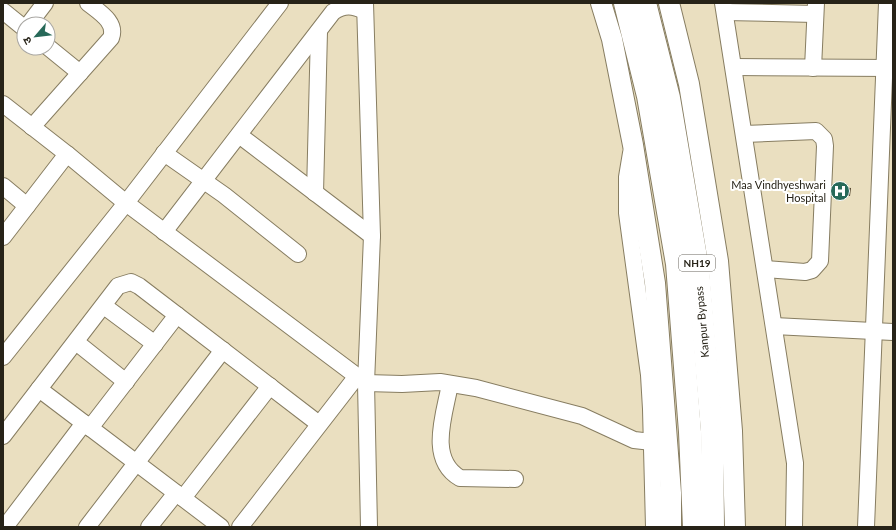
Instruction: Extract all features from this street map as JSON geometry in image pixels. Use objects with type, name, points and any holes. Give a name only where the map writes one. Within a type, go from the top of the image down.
[{"type":"highway","name":"Kanpur Bypass","points":[[625,3],[648,96],[677,264],[690,432],[694,527]]},
{"type":"highway","name":"Kanpur Bypass","points":[[645,3],[669,98],[698,270],[712,431],[713,527]]},
{"type":"main road","points":[[601,3],[612,39],[633,145],[655,283],[672,493],[671,527]]},
{"type":"main road","points":[[669,3],[689,84],[718,261],[732,431],[735,527]]},
{"type":"street","points":[[35,16],[45,3]]},
{"type":"street","points":[[32,127],[111,38],[114,32],[108,20],[88,3]]},
{"type":"street","points":[[3,357],[126,203],[280,3]]},
{"type":"street","points":[[866,527],[888,68],[886,3]]},
{"type":"street","points":[[164,232],[333,12],[339,8],[352,6],[365,7],[369,88],[372,236],[362,379],[369,527]]},
{"type":"street","points":[[794,527],[794,463],[724,7],[816,9],[813,68]]},
{"type":"street","points":[[3,11],[16,22]]},
{"type":"street","points":[[315,193],[319,31]]},
{"type":"street","points":[[56,54],[80,73]]},
{"type":"street","points":[[734,67],[888,68]]},
{"type":"street","points":[[3,104],[126,203],[362,379],[402,384],[440,382],[512,396],[582,416],[634,440],[652,442]]},
{"type":"street","points":[[744,134],[816,131],[824,139],[825,146],[820,260],[812,270],[806,272],[765,269]]},
{"type":"street","points":[[239,135],[372,236]]},
{"type":"street","points":[[633,145],[627,177],[627,213],[649,375],[654,527]]},
{"type":"street","points":[[164,153],[203,182],[224,195],[298,254]]},
{"type":"street","points":[[3,237],[67,154]]},
{"type":"street","points":[[3,186],[27,206]]},
{"type":"street","points":[[3,436],[118,286],[131,282],[139,286],[319,424]]},
{"type":"street","points":[[104,306],[154,344]]},
{"type":"street","points":[[5,527],[87,426],[126,382],[177,315]]},
{"type":"street","points":[[774,326],[893,332]]},
{"type":"street","points":[[76,342],[126,382]]},
{"type":"street","points":[[87,527],[223,350]]},
{"type":"street","points":[[240,527],[319,424],[362,379]]},
{"type":"street","points":[[450,384],[440,441],[442,456],[447,467],[452,473],[460,478],[515,478]]},
{"type":"street","points":[[149,527],[179,496],[270,386]]},
{"type":"street","points":[[39,389],[221,527]]},
{"type":"building","points":[[828,185],[851,188],[850,196],[827,193]]},
{"type":"place","name":"Maa Vindhyeshwari Hospital","points":[[840,191]]}]
